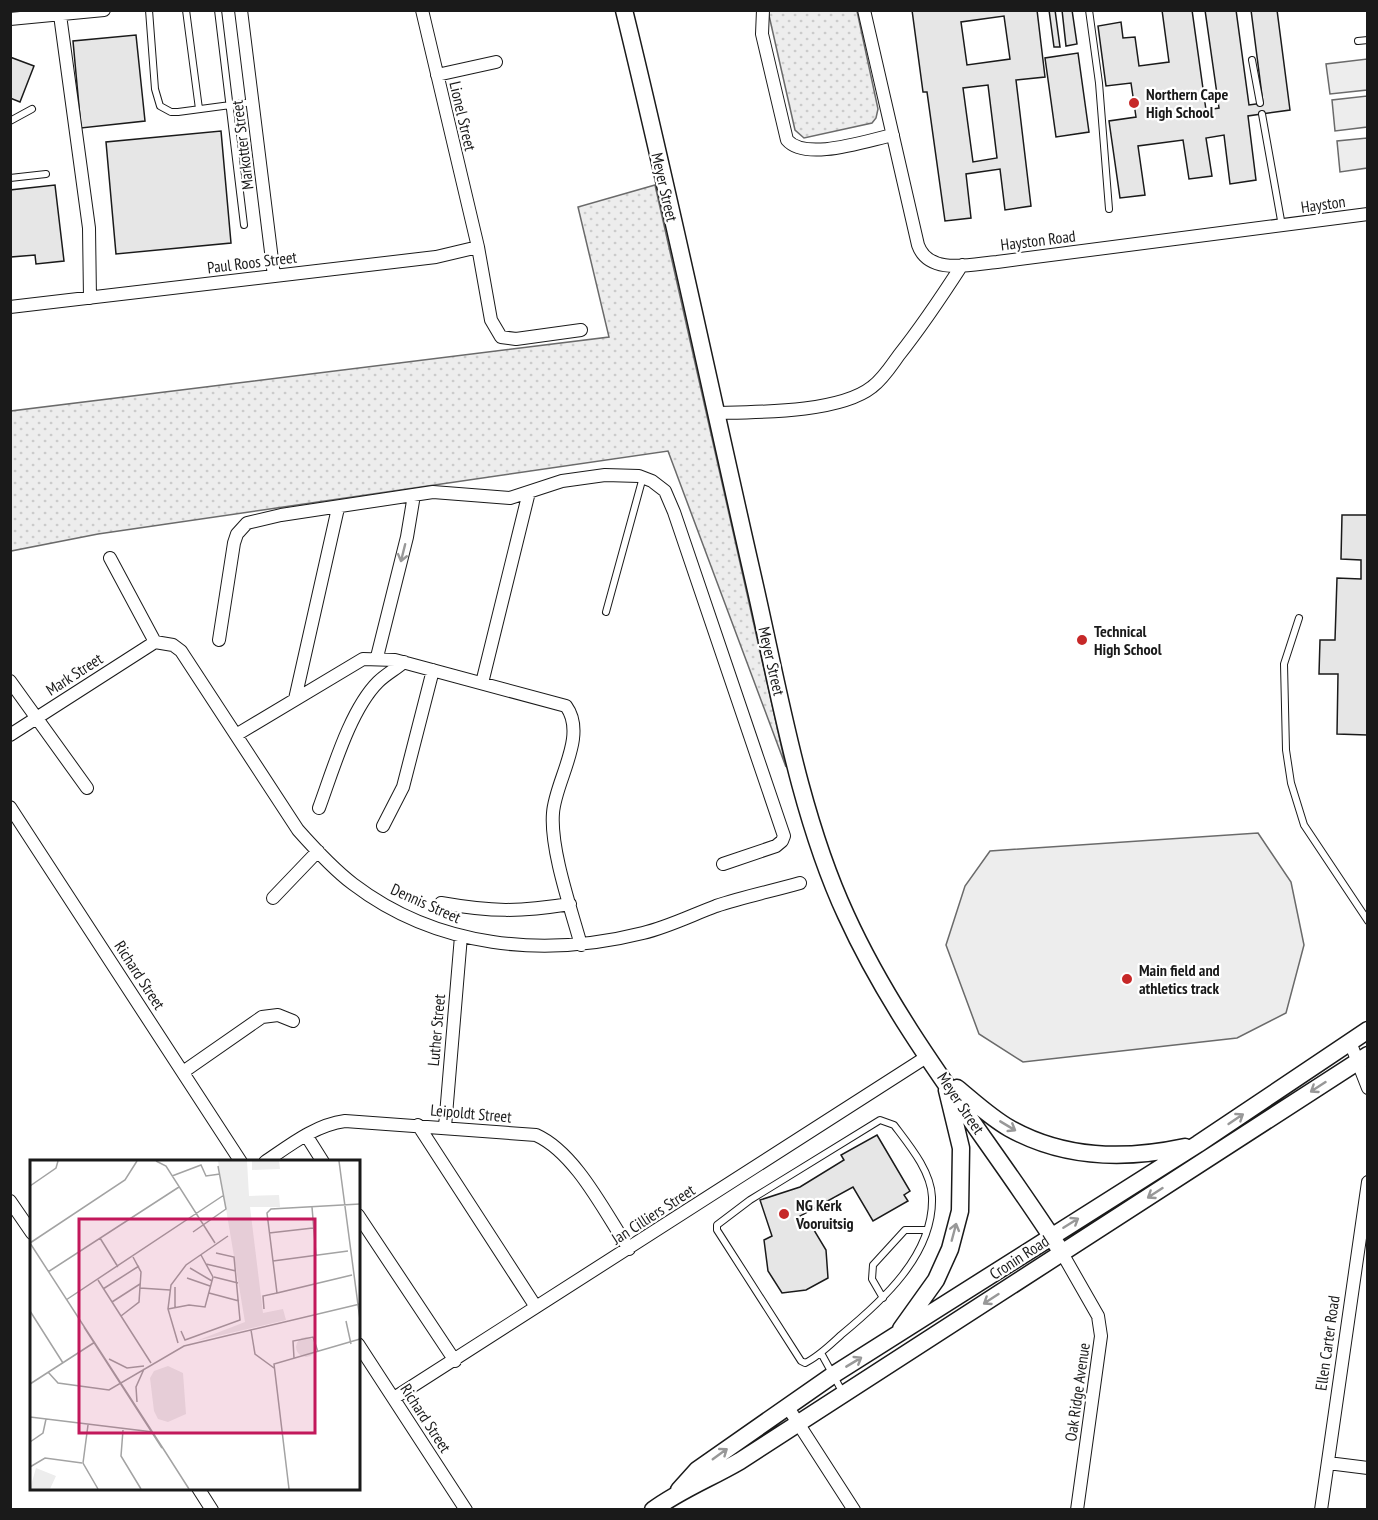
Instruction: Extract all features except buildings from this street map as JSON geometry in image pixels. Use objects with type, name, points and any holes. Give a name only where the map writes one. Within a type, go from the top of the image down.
[{"type":"street","points":[[10,19],[104,10]]},
{"type":"street","name":"Markotter Street","points":[[241,10],[274,276]]},
{"type":"street","name":"Lionel Street","points":[[422,10],[477,247]]},
{"type":"street","name":"Meyer Street","points":[[624,10],[715,413],[817,841],[844,912],[861,946],[928,1056],[1062,1253]]},
{"type":"street","points":[[763,10],[762,34],[787,140],[792,146],[800,150],[819,150],[893,135]]},
{"type":"street","name":"Hayston Road","points":[[864,10],[920,251],[936,264],[962,265],[1282,227]]},
{"type":"street","points":[[60,15],[89,228],[90,298]]},
{"type":"street","points":[[437,75],[496,62]]},
{"type":"street","name":"Hayston","points":[[1282,227],[1368,214]]},
{"type":"street","points":[[477,247],[491,320],[501,338],[516,339],[581,330]]},
{"type":"street","name":"Paul Roos Street","points":[[10,307],[436,257],[477,247]]},
{"type":"street","points":[[715,413],[777,411],[814,406],[844,399],[872,387],[928,317],[962,265]]},
{"type":"street","points":[[219,640],[230,558],[237,534],[247,523],[281,515],[445,492],[510,498],[562,481],[605,475],[642,477],[652,481],[665,491],[674,512],[784,836],[776,846],[723,864]]},
{"type":"street","points":[[482,683],[530,492]]},
{"type":"street","points":[[377,657],[407,537],[414,495]]},
{"type":"street","points":[[295,699],[338,507]]},
{"type":"street","points":[[110,558],[155,642]]},
{"type":"street","name":"Mark Street","points":[[10,735],[155,642]]},
{"type":"street","name":"Dennis Street","points":[[155,642],[173,645],[181,651],[298,830],[318,851],[352,883],[373,897],[426,924],[461,936],[525,946],[581,945],[645,933],[718,906],[800,884]]},
{"type":"street","points":[[236,735],[363,658],[377,657],[404,662],[566,706],[571,714],[573,733],[553,813],[570,904],[581,945]]},
{"type":"street","points":[[319,808],[341,750],[368,694],[379,681],[404,662]]},
{"type":"street","points":[[382,826],[403,787],[433,670]]},
{"type":"street","points":[[10,681],[87,788]]},
{"type":"street","name":"Richard Street","points":[[10,807],[240,1160]]},
{"type":"street","points":[[273,898],[318,851]]},
{"type":"street","points":[[441,903],[498,911],[523,911],[570,904]]},
{"type":"street","name":"Luther Street","points":[[445,1127],[461,936]]},
{"type":"street","points":[[183,1072],[262,1017],[278,1016],[293,1021]]},
{"type":"street","name":"Cronin Road","points":[[677,1493],[697,1470],[833,1375],[1198,1144],[1367,1032]]},
{"type":"street","points":[[1350,1042],[1363,1058],[1368,1088]]},
{"type":"street","name":"Jan Cilliers Street","points":[[394,1398],[928,1056]]},
{"type":"street","name":"Cronin Road","points":[[653,1509],[677,1493],[705,1482],[799,1423],[1363,1058]]},
{"type":"street","points":[[944,1078],[1008,1128],[1042,1143],[1081,1154],[1124,1156],[1156,1153],[1198,1144]]},
{"type":"street","points":[[895,1337],[936,1280],[950,1249],[960,1211],[962,1148],[944,1078]]},
{"type":"street","name":"Leipoldt Street","points":[[267,1160],[324,1125],[345,1121],[536,1135],[550,1142],[566,1156],[629,1249]]},
{"type":"street","points":[[418,1125],[536,1307]]},
{"type":"street","points":[[306,1135],[322,1160]]},
{"type":"street","name":"Ellen Carter Road","points":[[1321,1509],[1363,1233],[1368,1182]]},
{"type":"street","points":[[10,1201],[30,1230]]},
{"type":"street","points":[[360,1218],[455,1361]]},
{"type":"street","name":"Oak Ridge Avenue","points":[[1062,1253],[1098,1316],[1101,1336],[1077,1509]]},
{"type":"street","name":"Richard Street","points":[[360,1347],[466,1509]]},
{"type":"street","points":[[787,1406],[854,1509]]},
{"type":"street","points":[[1328,1463],[1368,1468]]},
{"type":"street","points":[[199,1490],[212,1509]]},
{"type":"lane","points":[[149,10],[155,89],[160,106],[171,112],[254,102]]},
{"type":"lane","points":[[186,10],[199,109]]},
{"type":"lane","points":[[218,10],[244,225]]},
{"type":"lane","points":[[1089,10],[1099,83],[1109,209]]},
{"type":"lane","points":[[1358,41],[1368,40]]},
{"type":"lane","points":[[1252,60],[1260,103]]},
{"type":"lane","points":[[10,121],[32,109]]},
{"type":"lane","points":[[1262,114],[1282,227]]},
{"type":"lane","points":[[10,178],[46,174]]},
{"type":"lane","points":[[606,612],[642,477]]},
{"type":"lane","points":[[1299,618],[1284,664],[1286,750],[1291,783],[1304,825],[1368,921]]},
{"type":"lane","points":[[880,1120],[894,1125],[926,1177],[932,1198],[926,1230],[917,1252],[884,1298],[821,1353],[807,1363],[801,1361],[717,1230],[718,1223],[750,1200],[880,1120]]},
{"type":"lane","points":[[884,1298],[872,1279],[873,1265],[905,1230],[926,1230]]},
{"type":"lane","points":[[821,1353],[844,1394]]},
{"type":"shaded area","points":[[768,11],[857,11],[878,109],[872,123],[804,138],[795,130]]},
{"type":"shaded area","points":[[1367,59],[1367,90],[1330,94],[1326,64]]},
{"type":"shaded area","points":[[1367,96],[1367,127],[1335,131],[1332,100]]},
{"type":"shaded area","points":[[1367,138],[1367,168],[1340,172],[1337,141]]},
{"type":"shaded area","points":[[655,185],[786,767],[668,451],[98,534],[11,551],[11,411],[609,337],[578,207]]},
{"type":"shaded area","name":"Main field and athletics track","points":[[1258,833],[1291,882],[1304,945],[1286,1013],[1237,1038],[1023,1062],[979,1034],[946,945],[965,886],[990,851]]},
{"type":"place","name":"Northern Cape High School","points":[[1134,103]]},
{"type":"place","name":"Technical High School","points":[[1082,640]]},
{"type":"place","name":"Main field and athletics track","points":[[1127,979]]},
{"type":"place","name":"NG Kerk Vooruitsig","points":[[784,1214]]}]
